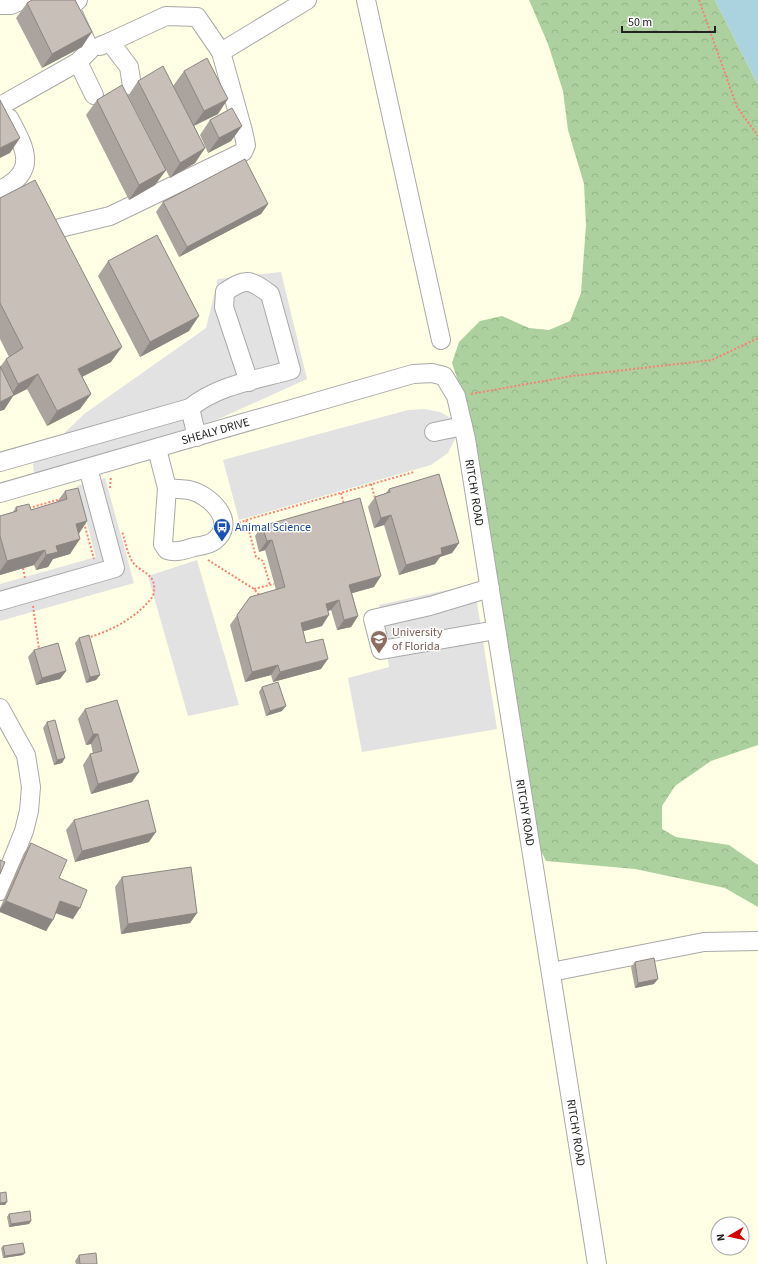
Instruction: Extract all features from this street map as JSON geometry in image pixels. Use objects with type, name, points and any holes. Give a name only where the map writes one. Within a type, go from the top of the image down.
[{"type":"street","points":[[0,6],[12,5],[22,0]]},
{"type":"street","points":[[221,52],[307,0]]},
{"type":"street","points":[[366,0],[441,340]]},
{"type":"street","points":[[71,2],[94,95]]},
{"type":"street","points":[[0,190],[15,181],[22,174],[25,165],[25,154],[21,142],[1,103],[110,42],[166,16],[197,17],[221,52],[243,131],[246,145],[243,152],[110,216],[60,228]]},
{"type":"street","points":[[110,42],[129,67],[132,86]]},
{"type":"street","points":[[0,462],[190,408],[200,400],[216,392],[290,370],[270,294],[254,282],[239,283],[226,292],[224,307],[249,382]]},
{"type":"street","name":"RITCHY ROAD","points":[[432,373],[444,376],[456,396],[463,426],[597,1264]]},
{"type":"street","name":"SHEALY DRIVE","points":[[0,494],[412,374],[432,373]]},
{"type":"street","points":[[190,408],[197,437]]},
{"type":"street","points":[[434,432],[463,426]]},
{"type":"street","points":[[157,449],[167,488],[163,544],[167,550],[179,552],[216,540],[222,529],[224,521],[230,515],[190,490],[167,488]]},
{"type":"street","points":[[0,601],[115,568],[88,468]]},
{"type":"street","points":[[490,588],[430,606],[373,619],[380,650],[496,630]]},
{"type":"street","points":[[0,708],[26,755],[30,786],[29,811],[24,831],[0,891]]},
{"type":"street","points":[[551,972],[704,942],[758,941]]},
{"type":"path","points":[[699,0],[737,107],[758,136]]},
{"type":"path","points":[[456,396],[572,376],[712,360],[758,338]]},
{"type":"path","points":[[230,515],[246,520],[414,472]]},
{"type":"path","points":[[371,484],[377,504]]},
{"type":"path","points":[[341,493],[346,510]]},
{"type":"path","points":[[28,508],[62,499]]},
{"type":"path","points":[[33,500],[36,513]]},
{"type":"path","points":[[83,518],[96,564]]},
{"type":"path","points":[[246,520],[256,557],[263,561],[270,585]]},
{"type":"path","points":[[207,557],[209,561],[254,589],[261,597]]},
{"type":"path","points":[[23,568],[25,576]]},
{"type":"path","points":[[254,589],[274,584]]},
{"type":"path","points":[[34,611],[40,654]]},
{"type":"shaded area","name":"University of Florida","points":[[0,0],[715,0],[758,85],[758,1264],[0,1264]]},
{"type":"shaded area","points":[[281,272],[307,379],[216,420],[34,475],[33,464],[84,414],[206,328],[218,279]]},
{"type":"shaded area","points":[[424,409],[440,412],[451,418],[455,439],[448,453],[431,465],[239,520],[223,460],[408,410]]},
{"type":"shaded area","points":[[105,478],[134,583],[0,621],[0,584],[96,557],[77,486]]},
{"type":"shaded area","points":[[197,560],[239,705],[188,716],[148,576]]},
{"type":"shaded area","points":[[474,584],[497,729],[362,752],[348,678],[389,667],[379,605]]},
{"type":"green space","points":[[529,0],[715,0],[758,85],[758,745],[711,761],[675,786],[662,806],[662,829],[676,837],[729,845],[758,865],[758,907],[725,888],[635,869],[546,861],[539,847],[469,414],[452,363],[459,342],[480,321],[502,316],[529,328],[549,330],[570,321],[581,293],[586,225],[584,184],[568,130],[563,91],[548,44]]},
{"type":"water","points":[[715,0],[758,0],[758,85]]},
{"type":"building","points":[[32,0],[75,0],[92,32],[52,54],[27,3]]},
{"type":"building","points":[[207,58],[228,99],[204,111],[184,71]]},
{"type":"building","points":[[163,66],[205,148],[180,163],[138,81]]},
{"type":"building","points":[[122,85],[166,170],[139,185],[97,100]]},
{"type":"building","points":[[0,100],[20,138],[0,148]]},
{"type":"building","points":[[232,108],[242,126],[219,138],[210,120]]},
{"type":"building","points":[[245,159],[268,204],[187,247],[163,202]]},
{"type":"building","points":[[35,180],[122,347],[78,369],[91,394],[57,411],[38,374],[18,384],[6,359],[23,348],[0,303],[0,198]]},
{"type":"building","points":[[157,235],[199,316],[150,342],[108,261]]},
{"type":"building","points":[[0,366],[14,395],[0,402]]},
{"type":"building","points":[[439,474],[459,543],[441,548],[442,554],[406,565],[391,515],[381,518],[375,497],[390,492],[389,489]]},
{"type":"building","points":[[78,488],[87,521],[76,524],[80,539],[56,546],[58,552],[46,555],[45,550],[7,561],[0,536],[0,516],[17,511],[16,507],[29,504],[31,510],[67,499],[65,491]]},
{"type":"building","points":[[360,498],[381,576],[349,585],[358,616],[344,620],[339,600],[326,604],[329,615],[301,623],[306,643],[323,639],[328,659],[280,672],[278,665],[252,672],[237,615],[250,597],[285,587],[272,540],[267,541],[262,526]]},
{"type":"building","points":[[89,635],[100,675],[90,677],[79,638]]},
{"type":"building","points":[[58,643],[66,671],[42,678],[34,650]]},
{"type":"building","points":[[278,682],[286,706],[270,711],[262,687]]},
{"type":"building","points":[[117,700],[139,772],[98,784],[90,754],[102,751],[98,734],[93,734],[85,709]]},
{"type":"building","points":[[55,720],[65,758],[57,760],[47,722]]},
{"type":"building","points":[[148,800],[156,832],[82,851],[74,820]]},
{"type":"building","points":[[31,843],[67,860],[59,878],[87,890],[80,908],[60,901],[53,920],[6,901]]},
{"type":"building","points":[[0,860],[5,862],[0,874]]},
{"type":"building","points":[[191,867],[197,913],[128,924],[122,877]]},
{"type":"building","points":[[654,958],[658,979],[638,983],[635,962]]},
{"type":"building","points":[[6,1192],[7,1202],[0,1203],[0,1193]]},
{"type":"building","points":[[30,1211],[31,1221],[11,1224],[9,1214]]},
{"type":"building","points":[[23,1243],[25,1253],[5,1256],[3,1246]]},
{"type":"building","points":[[96,1253],[97,1264],[80,1264],[79,1255]]},
{"type":"place","name":"Animal Science","points":[[222,542]]},
{"type":"place","name":"University of Florida","points":[[379,654]]}]
